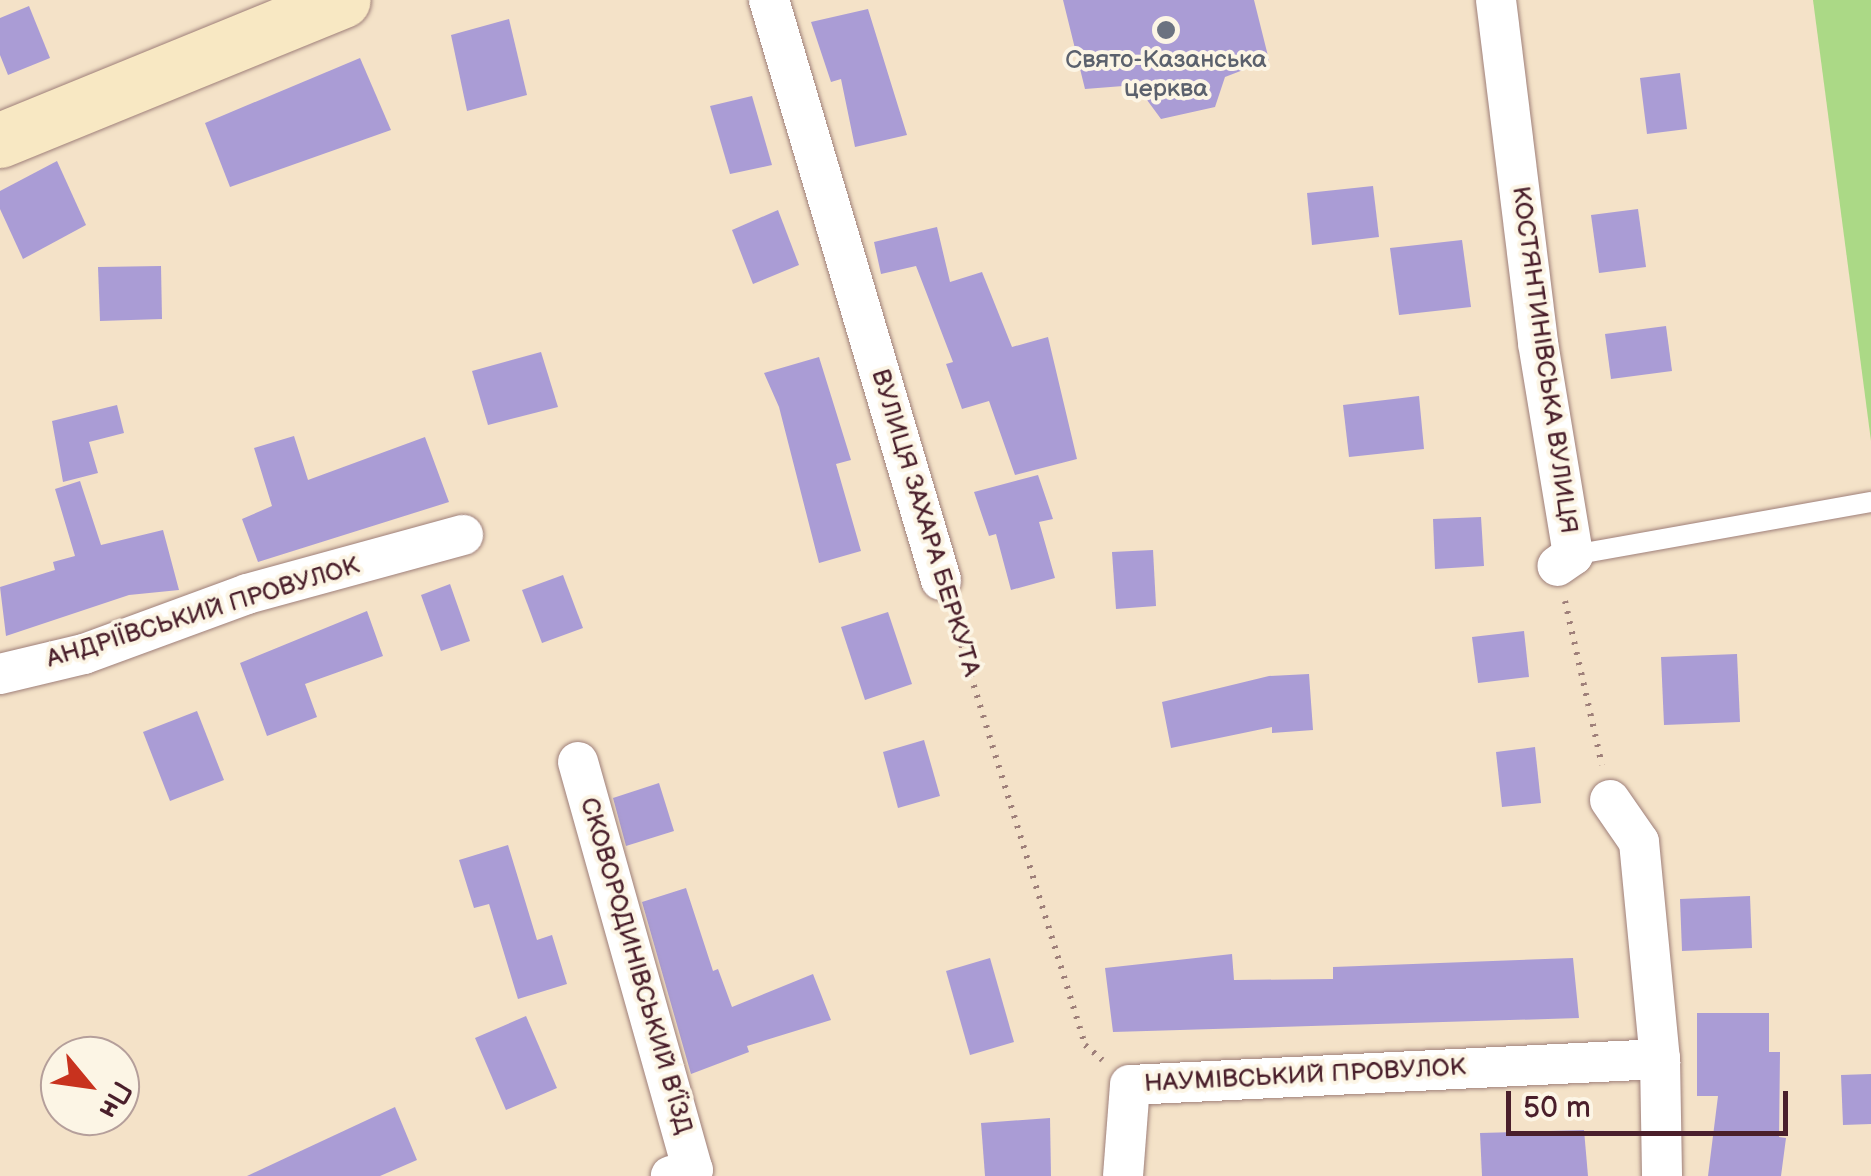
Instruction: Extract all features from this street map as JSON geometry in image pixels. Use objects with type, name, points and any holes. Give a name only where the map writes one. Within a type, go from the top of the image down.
[{"type":"main road","points":[[0,140],[343,0]]},
{"type":"street","name":"ВУЛИЦЯ ЗАХАРА БЕРКУТА","points":[[769,0],[942,580]]},
{"type":"street","name":"КОСТЯНТИНІВСЬКА ВУЛИЦЯ","points":[[1496,0],[1565,560]]},
{"type":"street","name":"АНДРІЇВСЬКИЙ ПРОВУЛОК","points":[[0,674],[84,654],[248,594],[463,535]]},
{"type":"street","name":"СКОВОРОДИНІВСЬКИЙ В’ЇЗД","points":[[578,762],[682,1173]]},
{"type":"street","points":[[1610,800],[1639,842],[1660,1060],[1662,1176]]},
{"type":"street","name":"НАУМІВСЬКИЙ ПРОВУЛОК","points":[[1123,1176],[1130,1085],[1660,1060]]},
{"type":"lane","points":[[1565,560],[1871,502]]},
{"type":"path","name":"КОСТЯНТИНІВСЬКА ВУЛИЦЯ","points":[[1565,560],[1610,800]]},
{"type":"path","name":"ВУЛИЦЯ ЗАХАРА БЕРКУТА","points":[[942,580],[1085,1045]]},
{"type":"green space","points":[[1813,0],[1871,0],[1871,441]]},
{"type":"building","name":"Свято-Казанська церква","points":[[1063,0],[1254,0],[1269,60],[1225,77],[1215,107],[1161,119],[1136,85],[1085,89]]},
{"type":"building","points":[[29,6],[50,58],[8,75],[0,55],[0,18]]},
{"type":"building","points":[[868,9],[907,135],[855,147],[841,79],[831,82],[811,22]]},
{"type":"building","points":[[509,19],[527,95],[467,111],[451,35]]},
{"type":"building","points":[[360,58],[391,130],[230,187],[205,123]]},
{"type":"building","points":[[1680,73],[1687,129],[1647,134],[1640,78]]},
{"type":"building","points":[[752,96],[772,165],[730,174],[710,106]]},
{"type":"building","points":[[57,161],[86,225],[23,259],[0,209],[0,191]]},
{"type":"building","points":[[1373,186],[1379,237],[1312,245],[1307,193]]},
{"type":"building","points":[[1638,209],[1646,267],[1599,273],[1591,215]]},
{"type":"building","points":[[778,210],[799,265],[753,284],[732,230]]},
{"type":"building","points":[[937,227],[950,282],[982,272],[1012,347],[1048,337],[1077,459],[1015,475],[989,401],[962,409],[946,364],[953,362],[916,266],[881,274],[874,242]]},
{"type":"building","points":[[1462,240],[1471,307],[1399,315],[1390,248]]},
{"type":"building","points":[[161,266],[162,319],[100,321],[98,267]]},
{"type":"building","points":[[1666,326],[1672,371],[1611,379],[1605,334]]},
{"type":"building","points":[[541,352],[558,407],[488,425],[472,371]]},
{"type":"building","points":[[819,357],[851,460],[836,464],[861,551],[819,563],[779,407],[764,373]]},
{"type":"building","points":[[1419,396],[1424,449],[1349,457],[1343,405]]},
{"type":"building","points":[[117,405],[124,433],[89,442],[98,473],[63,482],[52,421]]},
{"type":"building","points":[[294,436],[308,480],[425,437],[449,502],[258,562],[242,519],[272,506],[254,448]]},
{"type":"building","points":[[1038,475],[1053,519],[1039,522],[1055,578],[1011,590],[996,534],[989,536],[974,492]]},
{"type":"building","points":[[80,481],[101,545],[163,530],[179,590],[129,595],[6,636],[0,587],[55,570],[53,562],[75,556],[55,489]]},
{"type":"building","points":[[1481,517],[1484,566],[1435,569],[1433,519]]},
{"type":"building","points":[[1153,550],[1156,606],[1116,609],[1112,552]]},
{"type":"building","points":[[563,575],[583,628],[542,643],[522,590]]},
{"type":"building","points":[[450,584],[470,641],[441,651],[421,595]]},
{"type":"building","points":[[367,611],[383,656],[305,684],[317,717],[267,736],[240,663]]},
{"type":"building","points":[[888,612],[912,684],[865,700],[841,627]]},
{"type":"building","points":[[1524,631],[1529,677],[1478,683],[1472,637]]},
{"type":"building","points":[[1737,654],[1740,722],[1664,725],[1661,657]]},
{"type":"building","points":[[1309,674],[1313,730],[1272,733],[1272,727],[1171,748],[1162,702],[1269,676]]},
{"type":"building","points":[[197,711],[224,780],[170,801],[143,732]]},
{"type":"building","points":[[924,740],[940,796],[898,808],[883,752]]},
{"type":"building","points":[[1535,747],[1541,803],[1502,807],[1496,752]]},
{"type":"building","points":[[659,783],[674,831],[626,846],[613,798]]},
{"type":"building","points":[[508,845],[537,940],[552,935],[567,984],[518,999],[489,904],[474,908],[459,860]]},
{"type":"building","points":[[686,888],[713,971],[718,969],[732,1007],[813,974],[831,1020],[747,1046],[749,1052],[691,1074],[642,902]]},
{"type":"building","points":[[1750,896],[1752,948],[1682,951],[1680,899]]},
{"type":"building","points":[[1232,954],[1234,980],[1333,979],[1333,967],[1573,958],[1579,1018],[1113,1032],[1105,968]]},
{"type":"building","points":[[990,958],[1014,1042],[970,1055],[946,971]]},
{"type":"building","points":[[1697,1013],[1769,1013],[1769,1052],[1780,1052],[1779,1137],[1786,1138],[1781,1176],[1708,1176],[1718,1096],[1697,1096]]},
{"type":"building","points":[[526,1016],[557,1088],[506,1110],[475,1038]]},
{"type":"building","points":[[1871,1074],[1871,1124],[1843,1125],[1841,1075]]},
{"type":"building","points":[[395,1107],[417,1160],[380,1176],[247,1176]]},
{"type":"building","points":[[1050,1118],[1051,1176],[985,1176],[981,1123]]},
{"type":"building","points":[[1584,1130],[1588,1176],[1482,1176],[1480,1133]]},
{"type":"place","name":"Свято-Казанська церква","points":[[1166,30]]}]
